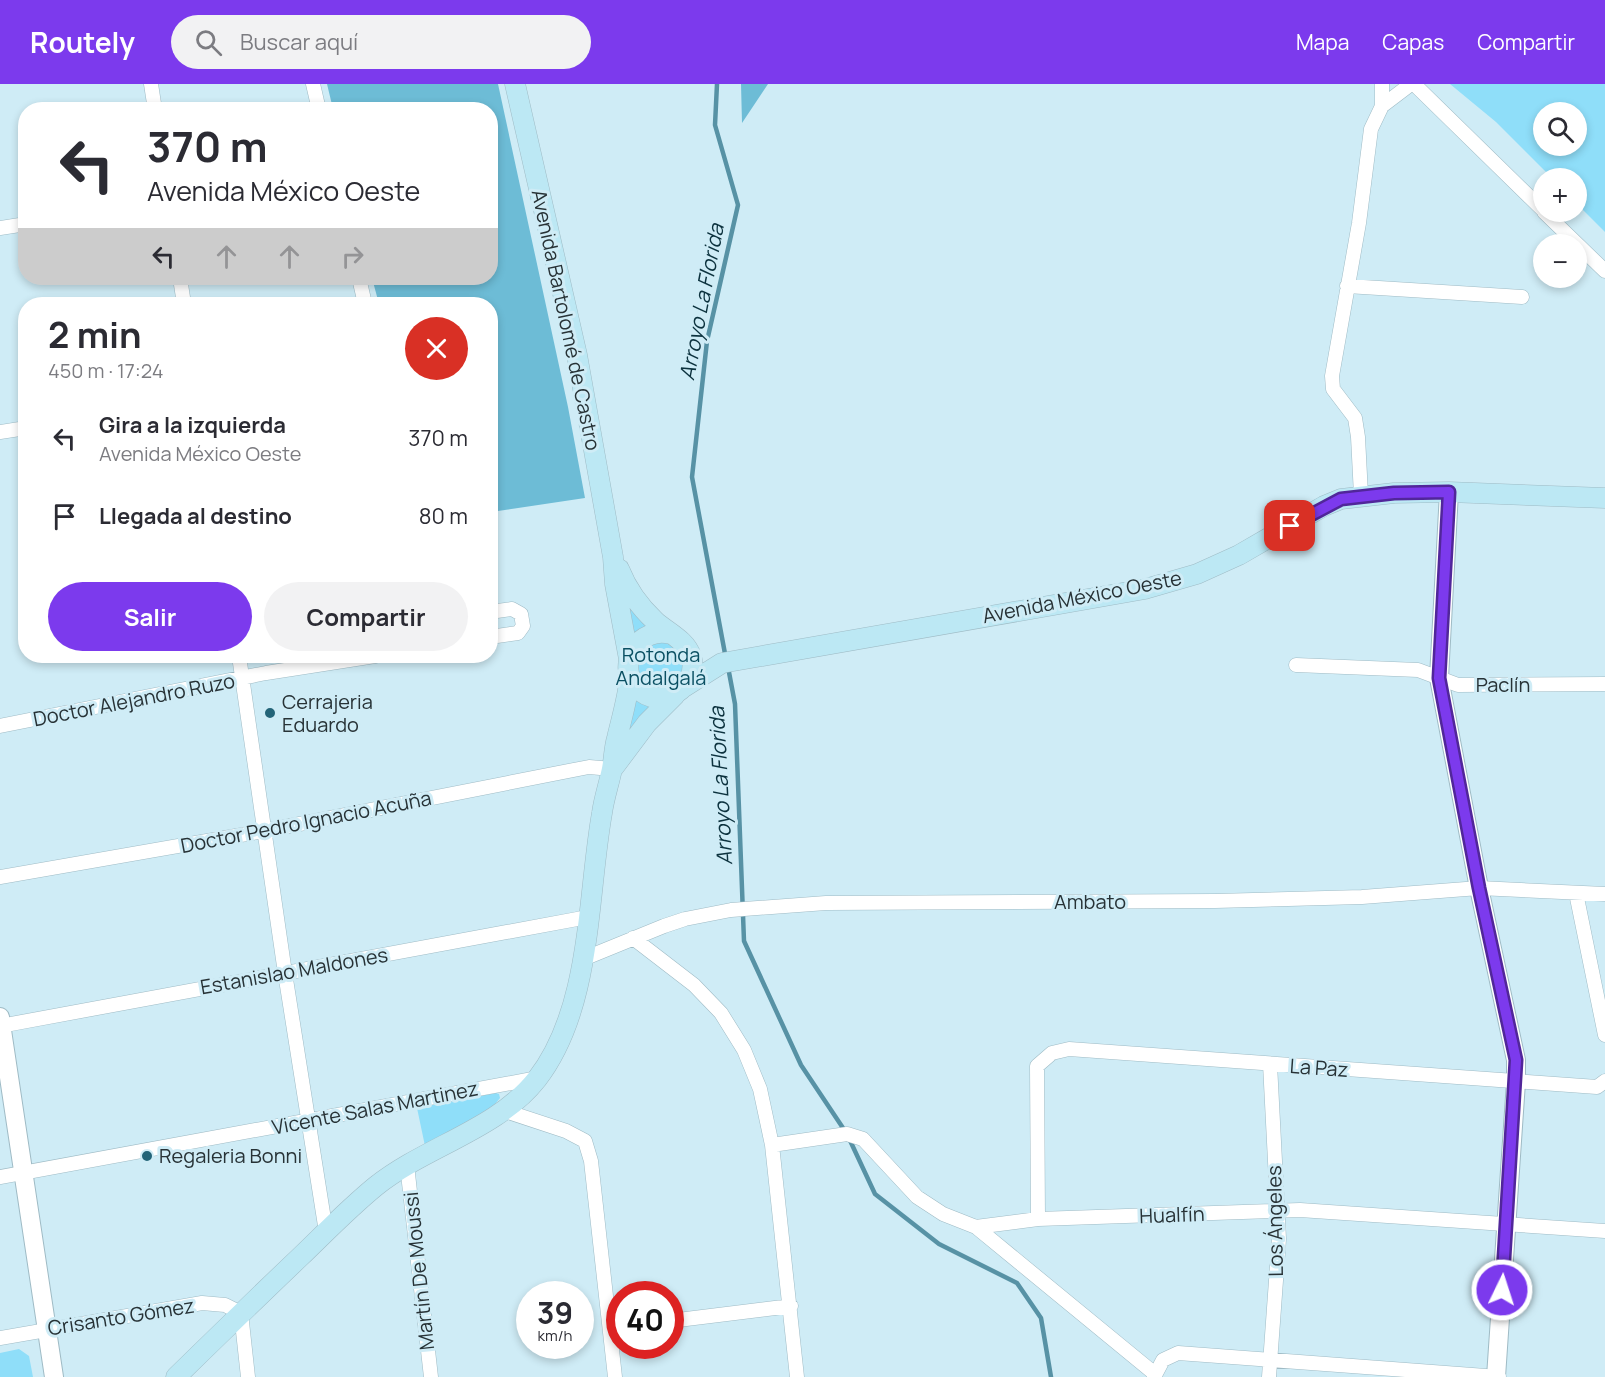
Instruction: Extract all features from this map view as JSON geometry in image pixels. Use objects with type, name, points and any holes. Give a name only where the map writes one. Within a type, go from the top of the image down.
[{"type":"main road","name":"Avenida Bartolomé de Castro","points":[[176,1377],[376,1186],[407,1165],[504,1111],[522,1096],[538,1078],[557,1050],[566,1028],[583,958],[602,809],[626,701],[629,667],[615,584],[613,556],[577,356],[515,84]]},
{"type":"main road","name":"Avenida México Oeste","points":[[680,691],[722,663],[1145,589],[1197,574],[1239,555],[1324,506],[1341,499],[1361,495],[1449,492],[1605,498]]},
{"type":"main road","name":"Avenida Bartolomé de Castro","points":[[613,556],[621,577],[647,614],[676,637]]},
{"type":"main road","points":[[676,637],[687,647],[693,662],[691,675],[680,691],[660,698],[644,694],[635,686],[629,667],[636,645],[655,633],[676,637],[722,663]]},
{"type":"main road","name":"Avenida Bartolomé de Castro","points":[[612,769],[640,731],[663,705],[680,691]]},
{"type":"street","points":[[151,84],[154,102]]},
{"type":"street","points":[[313,84],[317,102]]},
{"type":"street","points":[[1361,495],[1355,418],[1333,389],[1332,376],[1359,223],[1371,129],[1382,106],[1382,84]]},
{"type":"street","points":[[1382,106],[1412,84],[1533,200]]},
{"type":"street","points":[[1555,222],[1605,271]]},
{"type":"street","points":[[0,228],[18,225]]},
{"type":"street","points":[[1347,286],[1522,297]]},
{"type":"street","points":[[0,432],[18,429]]},
{"type":"street","points":[[976,1227],[1155,1375],[1163,1360],[1178,1353],[1497,1377],[1516,1060],[1479,888],[1439,678],[1449,492]]},
{"type":"street","points":[[498,611],[512,609],[521,615],[523,626],[518,633],[498,636]]},
{"type":"street","points":[[240,663],[285,973],[326,1232]]},
{"type":"street","name":"Doctor Alejandro Ruzo","points":[[0,726],[266,673],[330,663]]},
{"type":"street","name":"Paclín","points":[[1296,665],[1418,670],[1458,685],[1605,684]]},
{"type":"street","name":"Doctor Pedro Ignacio Acuña","points":[[0,877],[264,831],[590,767],[612,769]]},
{"type":"street","name":"Ambato","points":[[583,958],[685,919],[730,910],[826,903],[1226,901],[1362,897],[1479,888],[1605,894]]},
{"type":"street","points":[[1576,893],[1605,1035]]},
{"type":"street","name":"Estanislao Maldones","points":[[0,1023],[588,917]]},
{"type":"street","points":[[633,938],[694,985],[721,1013],[744,1050],[756,1077],[772,1146],[797,1377]]},
{"type":"street","points":[[0,1023],[54,1377]]},
{"type":"street","name":"La Paz","points":[[1038,1219],[1037,1066],[1052,1053],[1069,1049],[1597,1088],[1605,1082]]},
{"type":"street","name":"Los Ángeles","points":[[1269,1377],[1279,1239],[1270,1064]]},
{"type":"street","name":"Vicente Salas Martinez","points":[[0,1177],[538,1078]]},
{"type":"street","points":[[504,1111],[566,1131],[585,1141],[591,1161],[608,1281]]},
{"type":"street","name":"Hualfín","points":[[772,1146],[847,1134],[863,1139],[917,1197],[943,1214],[976,1227],[1038,1219],[1300,1210],[1605,1231]]},
{"type":"street","name":"Martín De Moussi","points":[[407,1165],[431,1377]]},
{"type":"street","name":"Crisanto Gómez","points":[[0,1338],[202,1303],[225,1305],[241,1313]]},
{"type":"street","points":[[684,1319],[791,1306]]},
{"type":"street","points":[[241,1313],[248,1377]]},
{"type":"street","points":[[615,1359],[615,1377]]},
{"type":"green space","points":[[1450,84],[1605,84],[1605,232],[1587,214],[1587,168],[1542,168],[1496,122]]},
{"type":"green space","points":[[626,600],[649,626],[633,634]]},
{"type":"green space","name":"Rotonda Andalgalá","points":[[655,642],[670,643],[682,653],[684,676],[665,690],[649,688],[638,675],[637,659],[641,652]]},
{"type":"green space","points":[[633,697],[651,707],[623,743]]},
{"type":"green space","points":[[496,1093],[500,1098],[491,1109],[425,1146],[417,1108]]},
{"type":"green space","points":[[19,1349],[29,1356],[33,1377],[0,1377],[0,1353]]},
{"type":"shaded area","points":[[327,84],[498,84],[568,407],[585,498],[498,511],[498,297],[377,297],[374,285],[498,285],[498,102],[331,102]]},
{"type":"shaded area","points":[[741,84],[768,84],[742,123]]},
{"type":"waterway","name":"Arroyo La Florida","points":[[717,84],[715,125],[738,205],[707,341],[692,477],[726,659]]},
{"type":"waterway","name":"Arroyo La Florida","points":[[728,667],[735,704],[744,941],[801,1065],[847,1134],[875,1194],[939,1244],[1017,1283],[1041,1318],[1051,1377]]},
{"type":"place","name":"Cerrajeria Eduardo","points":[[270,713]]},
{"type":"place","name":"Regaleria Bonni","points":[[147,1156]]},
{"type":"route","points":[[1290,526],[1341,499],[1361,495],[1449,492],[1439,678],[1479,888],[1516,1060],[1502,1290]]}]
